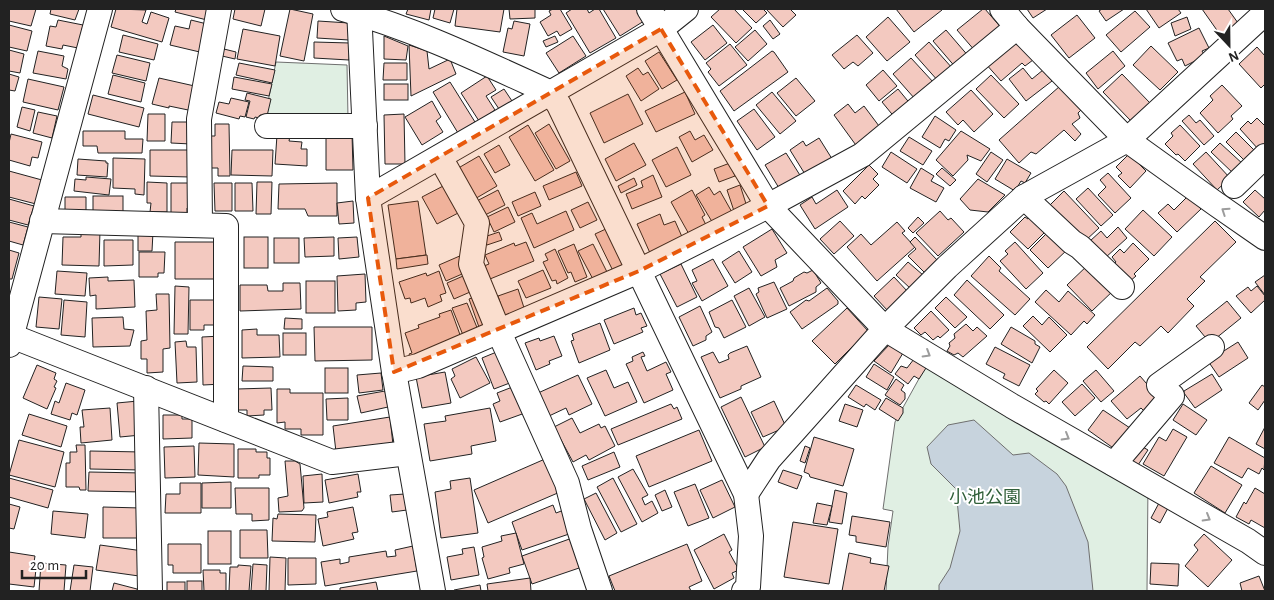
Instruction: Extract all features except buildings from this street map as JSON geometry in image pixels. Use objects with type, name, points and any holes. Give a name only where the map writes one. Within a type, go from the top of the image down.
[{"type":"street","points":[[100,9],[10,339],[146,388],[332,462],[408,453]]},
{"type":"street","points":[[200,225],[198,119],[219,9]]},
{"type":"street","points":[[368,198],[551,93],[655,19],[686,9]]},
{"type":"street","points":[[1002,9],[1017,27],[1128,140],[1265,238]]},
{"type":"street","points":[[433,591],[394,372],[368,198],[365,126],[354,10],[429,38],[551,93],[560,105],[746,494],[751,536],[748,587],[744,591]]},
{"type":"street","points":[[746,494],[769,459],[885,329],[947,267],[1024,197],[1128,140],[1265,13]]},
{"type":"street","points":[[655,19],[768,206],[885,329],[1012,406],[1248,541],[1265,553]]},
{"type":"street","points":[[394,372],[418,366],[639,271],[768,206],[862,155],[1017,27]]},
{"type":"street","points":[[267,126],[365,126]]},
{"type":"street","points":[[1234,186],[1265,156]]},
{"type":"street","points":[[440,157],[477,223],[471,264],[567,484],[579,529],[600,591]]},
{"type":"street","points":[[1024,197],[1122,287]]},
{"type":"street","points":[[42,221],[226,226],[226,420]]},
{"type":"street","points":[[1114,464],[1172,396],[1159,385],[1212,347]]},
{"type":"street","points":[[146,388],[150,591]]},
{"type":"highlighted area","points":[[661,29],[768,206],[639,271],[394,372],[368,198]]},
{"type":"green space","points":[[276,62],[347,65],[348,118],[265,117]]},
{"type":"green space","name":"小池公園","points":[[931,357],[1148,484],[1147,591],[886,591],[888,546],[893,511],[883,509],[895,422]]},
{"type":"shaded area","points":[[974,420],[1013,455],[1029,453],[1057,474],[1066,486],[1088,542],[1093,591],[939,591],[939,585],[950,568],[960,531],[956,489],[931,464],[927,447],[948,425]]}]
